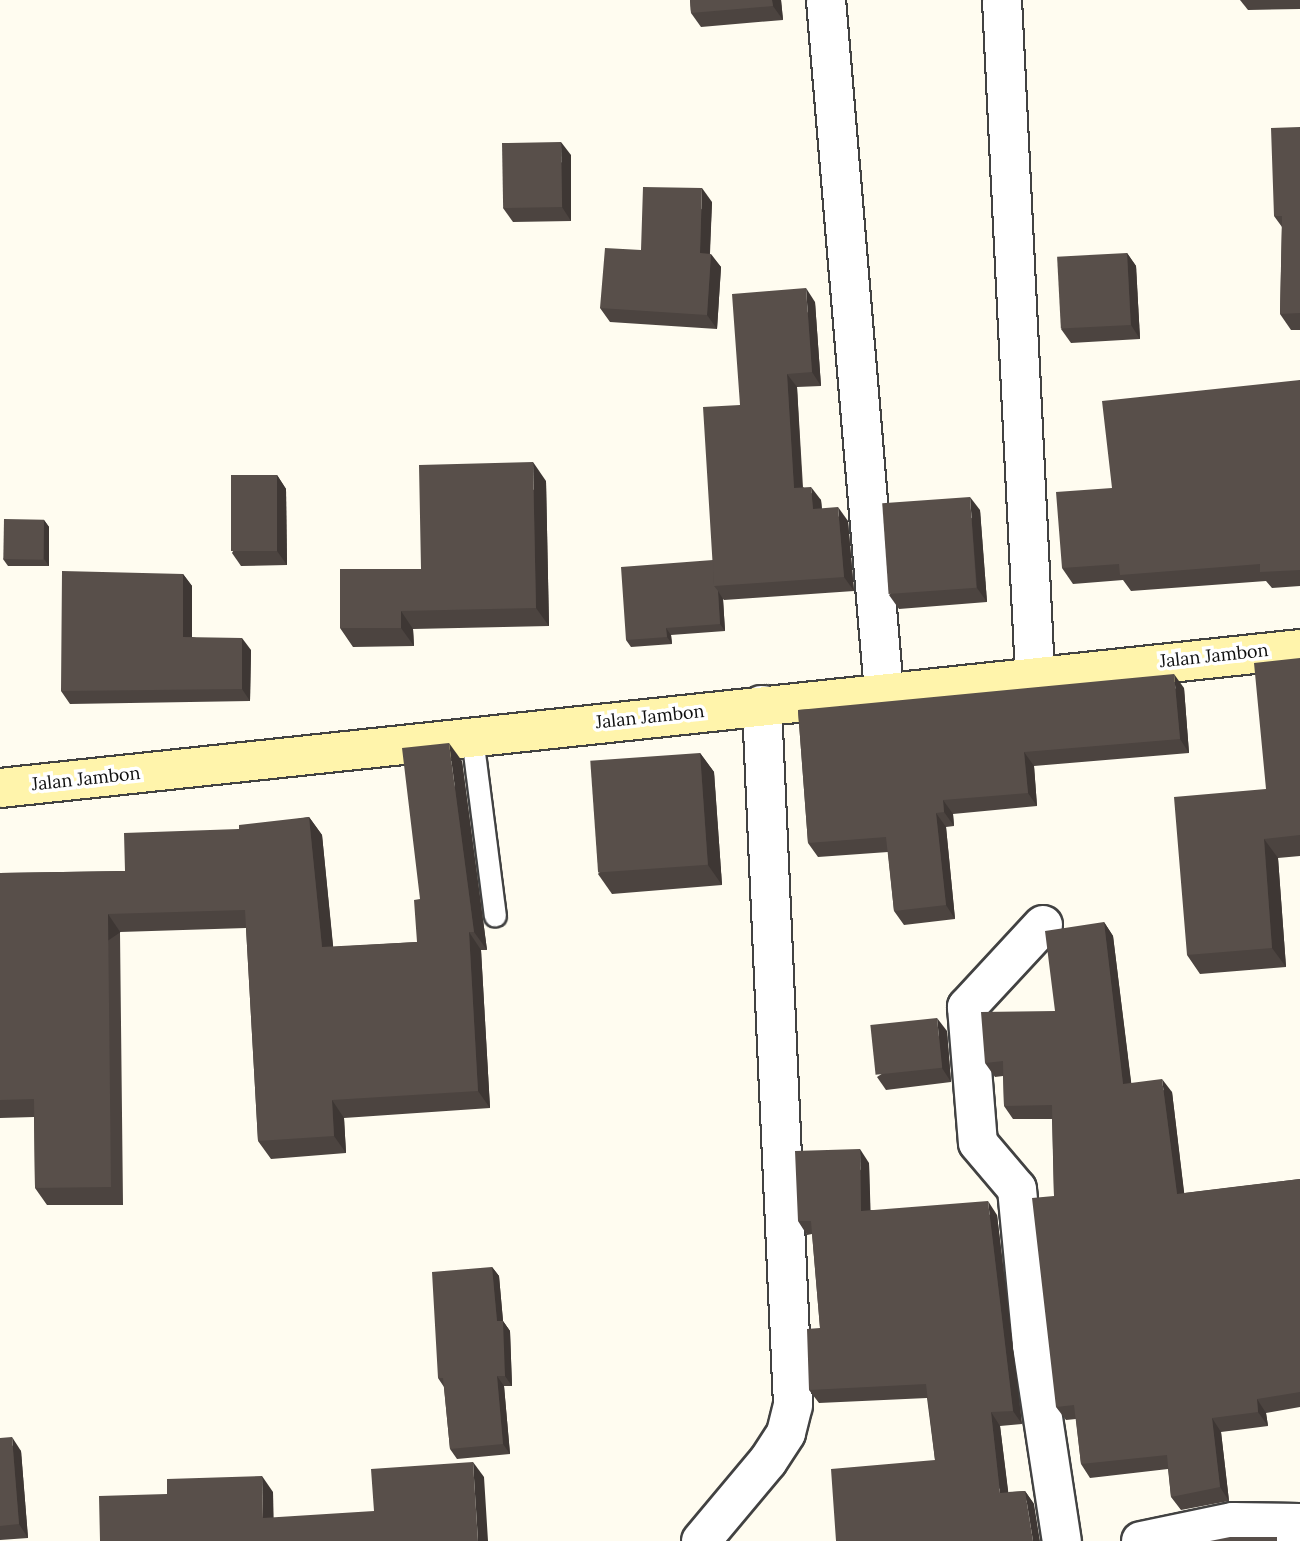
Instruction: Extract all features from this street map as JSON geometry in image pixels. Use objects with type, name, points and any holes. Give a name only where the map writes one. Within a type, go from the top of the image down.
[{"type":"street","points":[[826,0],[884,692]]},
{"type":"street","points":[[1002,0],[1035,675]]},
{"type":"street","name":"Jalan Jambon","points":[[0,788],[1035,675],[1300,649]]},
{"type":"street","points":[[701,1541],[768,1461],[786,1433],[793,1405],[762,705]]},
{"type":"street","points":[[1043,925],[967,1007],[978,1143],[1017,1189],[1031,1346],[1062,1541]]},
{"type":"street","points":[[1140,1541],[1233,1522],[1300,1523]]},
{"type":"lane","points":[[472,737],[495,916]]},
{"type":"building","points":[[690,0],[772,0],[773,6],[691,13]]},
{"type":"building","points":[[1300,127],[1300,313],[1280,314],[1282,216],[1274,216],[1271,128]]},
{"type":"building","points":[[561,142],[562,207],[503,208],[502,143]]},
{"type":"building","points":[[643,187],[702,188],[700,253],[711,254],[707,315],[600,308],[605,248],[641,250]]},
{"type":"building","points":[[1127,253],[1131,325],[1061,329],[1057,257]]},
{"type":"building","points":[[806,288],[812,372],[787,374],[794,488],[811,487],[813,509],[838,507],[844,577],[714,586],[703,407],[740,405],[732,294]]},
{"type":"building","points":[[1300,380],[1300,570],[1260,572],[1260,564],[1120,575],[1119,564],[1062,568],[1056,492],[1112,488],[1102,401]]},
{"type":"building","points":[[533,462],[536,608],[401,611],[401,628],[340,628],[340,569],[421,569],[419,465]]},
{"type":"building","points":[[231,475],[277,475],[277,551],[231,551]]},
{"type":"building","points":[[970,497],[976,588],[889,594],[882,503]]},
{"type":"building","points":[[4,519],[44,520],[43,560],[3,559]]},
{"type":"building","points":[[713,560],[720,624],[666,628],[667,637],[626,640],[621,567]]},
{"type":"building","points":[[62,571],[183,574],[183,637],[242,638],[242,689],[61,691]]},
{"type":"building","points":[[1300,658],[1300,835],[1264,839],[1272,948],[1187,955],[1174,797],[1266,789],[1254,663]]},
{"type":"building","points":[[1174,674],[1180,739],[1024,752],[1028,793],[943,800],[944,812],[936,813],[946,905],[894,911],[886,837],[808,843],[798,710]]},
{"type":"building","points":[[449,743],[474,932],[469,932],[478,1091],[332,1100],[334,1136],[258,1141],[245,910],[108,914],[111,1187],[35,1188],[34,1099],[0,1100],[0,873],[125,871],[124,833],[239,829],[239,825],[309,817],[322,947],[417,942],[414,900],[420,899],[402,748]]},
{"type":"building","points":[[700,753],[708,865],[598,872],[590,761]]},
{"type":"building","points":[[1104,922],[1123,1084],[1162,1079],[1177,1194],[1300,1179],[1300,1392],[1257,1399],[1258,1412],[1212,1418],[1220,1487],[1171,1497],[1167,1455],[1081,1464],[1074,1405],[1056,1407],[1032,1198],[1054,1196],[1052,1105],[1004,1106],[1003,1061],[985,1063],[981,1012],[1055,1011],[1045,931]]},
{"type":"building","points":[[937,1018],[942,1068],[876,1075],[870,1025]]},
{"type":"building","points":[[860,1149],[861,1211],[988,1201],[1013,1411],[991,1412],[1000,1493],[1025,1491],[1033,1541],[836,1541],[831,1469],[935,1460],[926,1384],[809,1390],[807,1329],[820,1328],[811,1221],[798,1221],[795,1151]]},
{"type":"building","points":[[492,1267],[497,1321],[503,1321],[505,1376],[497,1376],[503,1444],[450,1449],[443,1378],[438,1378],[432,1272]]},
{"type":"building","points":[[12,1437],[19,1524],[0,1526],[0,1438]]},
{"type":"building","points":[[473,1462],[478,1541],[100,1541],[99,1496],[167,1494],[167,1479],[262,1476],[263,1518],[374,1511],[371,1469]]},
{"type":"building","points":[[1230,1537],[1277,1537],[1277,1541],[1210,1541]]}]
